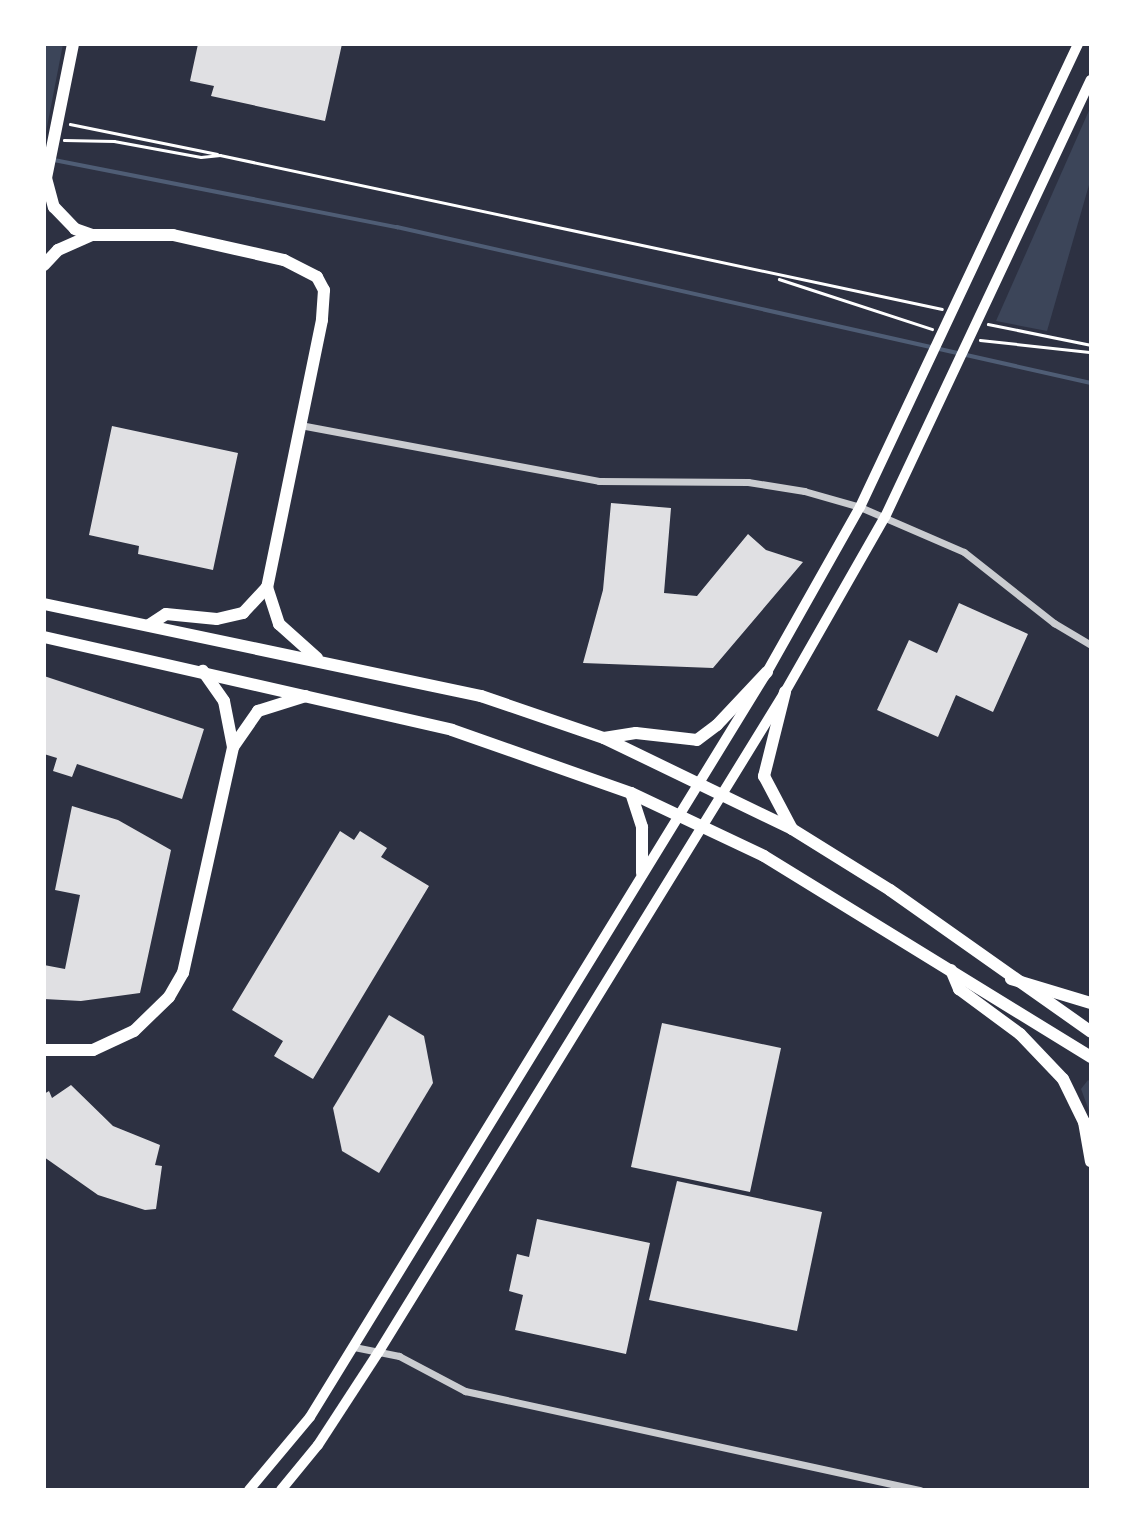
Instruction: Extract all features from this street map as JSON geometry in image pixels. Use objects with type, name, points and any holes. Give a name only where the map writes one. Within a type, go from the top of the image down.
[{"type":"highway","points":[[73,44],[45,182],[54,207],[65,224],[92,236]]},
{"type":"highway","points":[[44,265],[58,250],[92,236],[173,235],[284,260],[317,277],[324,302],[267,587],[279,624],[319,660]]},
{"type":"highway","points":[[149,625],[166,614],[217,619],[243,613],[267,587]]},
{"type":"highway","points":[[44,604],[481,696],[604,738],[724,794],[792,830],[890,890],[1011,979],[1091,1032]]},
{"type":"highway","points":[[44,637],[203,671],[452,730],[631,793],[704,825],[764,856],[1091,1057]]},
{"type":"highway","points":[[203,671],[224,701],[233,747]]},
{"type":"highway","points":[[604,738],[636,733],[697,740],[717,725],[767,672]]},
{"type":"highway","points":[[785,692],[764,776],[792,830]]},
{"type":"highway","points":[[44,1050],[93,1050],[114,1042],[152,1017],[169,997],[192,942],[233,747],[258,711],[306,696]]},
{"type":"highway","points":[[631,793],[642,828],[642,873]]},
{"type":"highway","points":[[951,970],[959,989],[1020,1034],[1063,1079],[1084,1122],[1091,1161]]},
{"type":"highway","points":[[1011,979],[1091,1003]]},
{"type":"main road","points":[[249,1490],[310,1417],[767,672],[860,507],[956,312],[1078,44]]},
{"type":"main road","points":[[281,1490],[318,1445],[378,1353],[724,794],[886,517],[1091,80]]},
{"type":"street","points":[[300,425],[546,474],[599,481],[748,482],[804,491],[860,507],[964,552],[1054,623],[1091,645]]},
{"type":"street","points":[[354,1347],[399,1356],[465,1391],[920,1490]]},
{"type":"path","points":[[56,133],[75,123],[776,277],[956,312]]},
{"type":"path","points":[[56,133],[90,144],[114,141],[201,158],[220,155]]},
{"type":"path","points":[[776,277],[942,332]]},
{"type":"path","points":[[980,321],[1091,345]]},
{"type":"path","points":[[977,340],[1091,352]]},
{"type":"shaded area","points":[[44,44],[63,44],[46,132],[44,131]]},
{"type":"shaded area","points":[[1091,106],[1091,178],[1047,331],[996,321]]},
{"type":"shaded area","points":[[1088,1080],[1091,1082],[1091,1116],[1081,1089]]},
{"type":"building","points":[[198,44],[342,44],[325,121],[211,96],[214,86],[190,81]]},
{"type":"building","points":[[112,426],[238,453],[213,570],[138,554],[139,546],[89,535]]},
{"type":"building","points":[[611,503],[671,508],[664,593],[697,596],[748,534],[766,550],[803,562],[713,668],[583,663],[603,590]]},
{"type":"building","points":[[959,603],[1028,634],[993,712],[956,695],[938,737],[877,710],[909,640],[937,653]]},
{"type":"building","points":[[44,676],[204,729],[182,799],[77,764],[72,777],[53,771],[57,758],[44,754]]},
{"type":"building","points":[[72,806],[118,820],[171,850],[140,993],[81,1001],[44,999],[44,965],[65,969],[80,895],[55,890]]},
{"type":"building","points":[[340,831],[354,840],[360,831],[387,848],[381,857],[429,886],[313,1079],[274,1056],[283,1041],[232,1010]]},
{"type":"building","points":[[389,1015],[424,1036],[433,1083],[379,1173],[342,1151],[333,1108]]},
{"type":"building","points":[[662,1023],[781,1048],[750,1192],[631,1167]]},
{"type":"building","points":[[71,1085],[113,1126],[160,1145],[155,1165],[162,1166],[156,1209],[145,1210],[98,1195],[44,1157],[44,1094],[49,1091],[52,1098]]},
{"type":"building","points":[[677,1181],[822,1212],[797,1331],[649,1300]]},
{"type":"building","points":[[537,1219],[650,1243],[626,1354],[515,1330],[523,1295],[509,1291],[517,1254],[529,1257]]},
{"type":"waterway","points":[[44,158],[397,227],[1091,383]]}]
